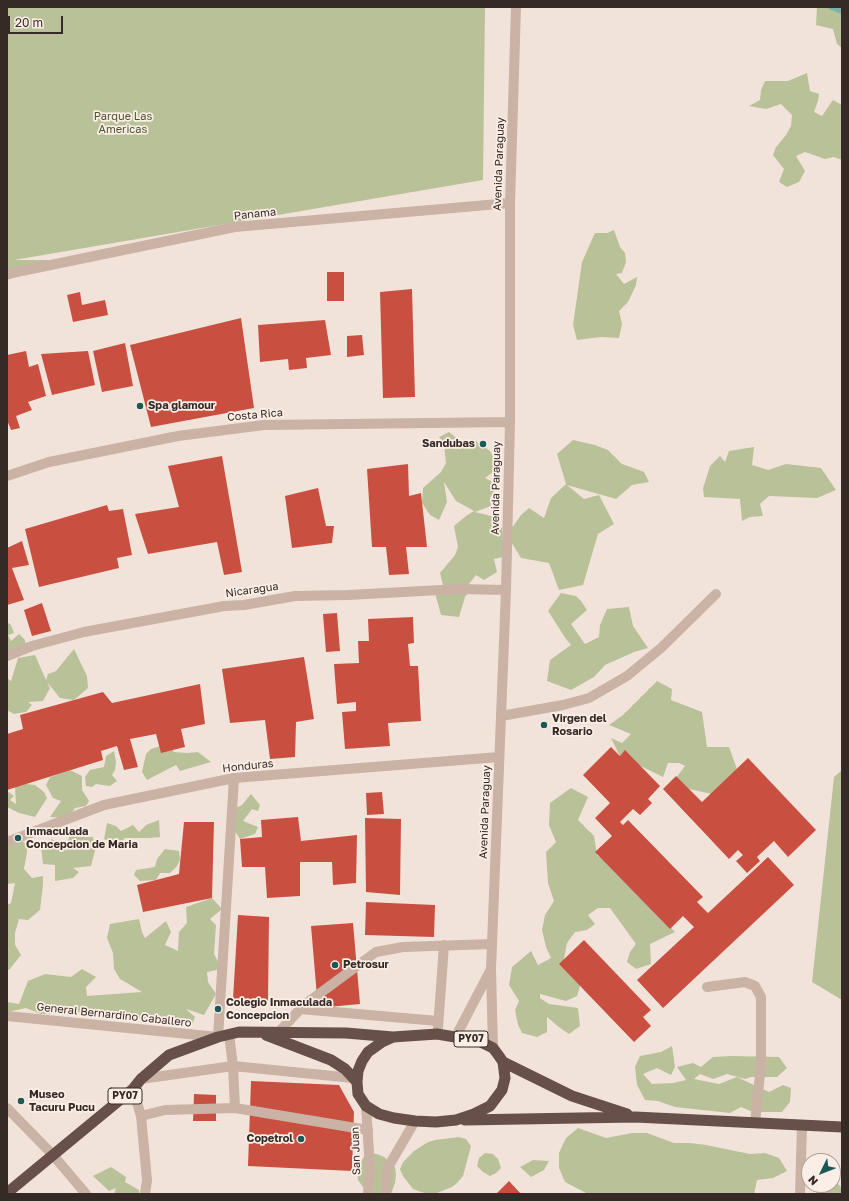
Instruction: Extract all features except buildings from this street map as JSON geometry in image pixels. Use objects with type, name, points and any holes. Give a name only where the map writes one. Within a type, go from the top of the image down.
[{"type":"highway","name":"PY07","points":[[7,1193],[133,1089],[141,1079],[169,1056],[223,1036],[239,1032],[346,1033],[393,1037],[437,1034],[456,1036],[479,1041],[493,1048],[503,1062],[572,1096],[635,1117]]},
{"type":"highway","name":"PY07","points":[[258,1032],[331,1060],[346,1069],[355,1080],[358,1094],[366,1106],[379,1114],[415,1121],[635,1117],[842,1127]]},
{"type":"highway","name":"PY07","points":[[355,1080],[362,1061],[368,1052],[382,1042],[393,1037]]},
{"type":"highway","name":"PY07","points":[[456,1120],[474,1114],[490,1106],[502,1090],[505,1078],[503,1062]]},
{"type":"street","name":"Avenida Paraguay","points":[[493,1048],[491,969],[506,590],[510,422],[510,203],[516,7]]},
{"type":"street","name":"Panama","points":[[7,274],[235,227],[510,203]]},
{"type":"street","name":"Costa Rica","points":[[7,476],[49,462],[178,436],[264,425],[510,422]]},
{"type":"street","name":"Nicaragua","points":[[7,656],[32,646],[84,632],[224,606],[244,605],[295,596],[348,595],[459,589],[506,590]]},
{"type":"street","points":[[501,716],[563,705],[589,698],[627,676],[661,648],[716,594]]},
{"type":"street","name":"Honduras","points":[[7,842],[104,805],[234,778],[499,757]]},
{"type":"street","points":[[234,778],[223,1036],[233,1066],[235,1108]]},
{"type":"street","points":[[278,1032],[300,1009],[376,952],[403,947],[492,944]]},
{"type":"street","points":[[437,1034],[444,945]]},
{"type":"street","points":[[456,1036],[491,969]]},
{"type":"street","points":[[707,987],[745,982],[755,986],[761,996],[761,1064],[755,1123]]},
{"type":"street","points":[[300,1009],[438,1021]]},
{"type":"street","name":"General Bernardino Caballero","points":[[7,1016],[223,1036]]},
{"type":"street","points":[[141,1079],[233,1066],[355,1080]]},
{"type":"street","points":[[133,1089],[141,1116],[147,1180],[145,1194]]},
{"type":"street","name":"San Juan","points":[[366,1106],[370,1169],[368,1194]]},
{"type":"street","points":[[7,1108],[53,1155],[86,1194]]},
{"type":"street","points":[[141,1116],[165,1110],[235,1108],[368,1130]]},
{"type":"street","points":[[386,1194],[387,1169],[415,1121]]},
{"type":"street","points":[[800,1194],[802,1125]]},
{"type":"green space","name":"Parque Las Americas","points":[[7,7],[485,7],[483,180],[14,260],[50,260],[37,270],[7,280]]},
{"type":"green space","points":[[817,7],[842,7],[842,48],[837,44],[833,29],[816,25]]},
{"type":"green space","points":[[807,73],[810,91],[819,94],[814,112],[822,116],[833,100],[842,105],[842,160],[834,157],[825,159],[805,152],[796,156],[805,171],[799,182],[787,187],[779,182],[784,169],[773,155],[776,147],[791,126],[792,115],[781,104],[766,109],[749,106],[760,100],[761,90],[765,81],[788,81]]},
{"type":"green space","points":[[614,230],[620,247],[625,253],[626,262],[622,273],[616,274],[624,284],[637,277],[636,285],[628,302],[619,311],[622,324],[619,338],[601,337],[577,340],[573,325],[582,262],[595,233],[607,233]]},
{"type":"green space","points":[[449,432],[464,444],[473,439],[490,451],[498,466],[485,478],[491,481],[494,491],[490,498],[491,506],[475,512],[495,517],[502,529],[503,557],[494,559],[497,572],[484,580],[476,575],[469,584],[473,586],[465,597],[459,617],[441,615],[435,593],[443,585],[440,573],[455,555],[458,547],[454,526],[474,511],[456,501],[444,482],[447,502],[439,520],[430,515],[422,503],[423,488],[441,472],[446,463],[444,445],[439,437]]},
{"type":"green space","points":[[573,440],[595,445],[608,450],[622,464],[644,472],[649,482],[632,485],[616,499],[567,485],[584,499],[599,495],[614,524],[598,534],[583,585],[559,590],[549,563],[521,558],[507,535],[521,515],[529,508],[544,518],[551,498],[566,484],[557,454]]},
{"type":"green space","points":[[754,447],[752,465],[768,470],[786,464],[821,468],[836,490],[817,498],[769,496],[760,504],[763,516],[750,517],[742,521],[740,499],[704,497],[703,488],[710,466],[720,456],[725,462],[729,451]]},
{"type":"green space","points":[[561,593],[576,596],[587,610],[571,624],[585,644],[599,637],[600,625],[607,609],[629,607],[633,626],[648,648],[634,652],[605,665],[594,677],[571,690],[547,681],[550,660],[571,645],[548,611]]},
{"type":"green space","points":[[7,622],[11,625],[14,633],[8,635],[11,641],[19,634],[25,640],[26,650],[15,647],[7,657]]},
{"type":"green space","points":[[74,649],[87,676],[88,688],[74,700],[60,698],[47,682],[50,688],[43,701],[28,702],[32,705],[26,712],[14,714],[7,710],[7,678],[11,681],[18,658],[35,655],[46,680],[48,674],[56,671]]},
{"type":"green space","points":[[657,681],[672,689],[671,700],[702,712],[707,747],[729,747],[737,769],[721,796],[689,789],[676,778],[685,766],[679,763],[668,763],[663,777],[620,756],[611,738],[622,743],[631,734],[609,725],[623,715]]},
{"type":"green space","points":[[167,744],[174,752],[198,752],[211,762],[180,771],[176,765],[147,780],[142,772],[146,754],[151,749]]},
{"type":"green space","points":[[114,751],[116,762],[115,770],[112,775],[117,781],[110,786],[96,784],[92,787],[86,786],[85,777],[90,770],[104,767],[106,756]]},
{"type":"green space","points":[[70,770],[82,776],[82,790],[89,801],[86,806],[75,808],[68,818],[50,817],[61,801],[53,798],[46,785],[50,777]]},
{"type":"green space","points":[[842,770],[842,1000],[812,982],[834,777]]},
{"type":"green space","points":[[26,784],[35,785],[44,792],[47,798],[35,817],[19,813],[7,807],[7,791],[14,796],[10,800],[16,804],[15,787]]},
{"type":"green space","points":[[571,788],[588,797],[578,820],[594,836],[597,855],[613,866],[675,932],[650,944],[651,964],[636,969],[627,962],[630,952],[636,944],[610,908],[598,908],[588,915],[595,924],[587,930],[575,932],[567,943],[564,959],[580,986],[577,996],[566,1001],[540,994],[540,998],[549,1004],[578,1008],[580,1026],[569,1034],[547,1017],[547,1032],[537,1037],[522,1033],[518,1025],[515,1010],[519,1001],[509,985],[512,967],[531,951],[538,965],[551,958],[546,947],[542,930],[545,915],[554,901],[548,883],[546,852],[556,842],[549,825],[550,803]]},
{"type":"green space","points":[[251,794],[260,805],[258,811],[252,809],[243,821],[258,827],[255,834],[240,839],[231,825],[232,810],[242,805]]},
{"type":"green space","points":[[159,820],[160,837],[125,838],[122,841],[113,843],[104,839],[107,823],[116,826],[121,831],[133,825],[139,832],[146,825]]},
{"type":"green space","points":[[69,836],[93,837],[95,851],[91,866],[73,868],[79,872],[73,878],[55,881],[55,865],[43,864],[41,846],[52,839],[67,851]]},
{"type":"green space","points":[[18,838],[27,845],[24,869],[32,878],[43,876],[43,885],[40,910],[28,920],[19,919],[15,933],[15,945],[21,955],[9,970],[7,969],[7,905],[11,903],[15,883],[7,884],[7,844]]},
{"type":"green space","points":[[165,849],[179,851],[180,860],[177,866],[170,873],[160,873],[156,880],[140,881],[134,875],[136,870],[155,867],[157,859]]},
{"type":"green space","points":[[212,898],[222,909],[210,919],[216,925],[214,954],[222,969],[207,972],[208,982],[216,994],[204,1015],[186,1009],[195,1017],[192,1025],[124,1016],[106,1018],[77,1012],[41,1014],[26,1008],[7,1012],[7,1002],[19,1004],[28,981],[45,974],[71,977],[82,969],[96,977],[86,987],[87,996],[142,992],[120,979],[114,969],[113,953],[107,938],[110,924],[139,919],[145,938],[166,921],[171,932],[165,945],[178,951],[179,932],[187,923],[186,907]]},
{"type":"green space","points":[[672,1046],[675,1067],[671,1075],[657,1068],[643,1074],[652,1084],[673,1083],[686,1080],[677,1067],[693,1063],[701,1067],[713,1057],[779,1057],[787,1068],[777,1077],[751,1077],[745,1079],[727,1074],[713,1079],[700,1074],[694,1079],[719,1084],[737,1077],[769,1092],[783,1085],[791,1088],[790,1102],[782,1112],[753,1112],[741,1107],[730,1113],[675,1107],[658,1101],[645,1100],[637,1085],[635,1067],[640,1056],[661,1052]]},
{"type":"green space","points":[[578,1128],[606,1138],[632,1133],[647,1133],[674,1143],[706,1145],[750,1154],[765,1153],[779,1158],[787,1171],[773,1178],[757,1180],[754,1194],[588,1194],[565,1182],[559,1168],[559,1153],[566,1138]]},
{"type":"green space","points":[[459,1137],[466,1139],[471,1146],[463,1176],[457,1183],[452,1187],[437,1193],[429,1194],[413,1189],[403,1176],[400,1169],[403,1162],[414,1151],[428,1142]]},
{"type":"green space","points":[[370,1153],[384,1157],[395,1167],[395,1183],[391,1194],[368,1194],[358,1180],[357,1172],[359,1164],[364,1157]]},
{"type":"green space","points":[[485,1153],[493,1154],[498,1159],[501,1168],[490,1176],[477,1166],[479,1158]]},
{"type":"green space","points":[[533,1160],[549,1161],[544,1170],[531,1177],[520,1167]]},
{"type":"green space","points":[[111,1167],[126,1177],[125,1182],[139,1190],[139,1194],[114,1194],[116,1188],[109,1191],[93,1176]]},
{"type":"green space","points":[[841,1187],[842,1188],[842,1194],[816,1194],[841,1193]]},
{"type":"waterway","points":[[831,7],[842,11]]},
{"type":"place","name":"Spa glamour","points":[[140,406]]},
{"type":"place","name":"Sandubas","points":[[483,444]]},
{"type":"place","name":"Virgen del Rosario","points":[[544,725]]},
{"type":"place","name":"Inmaculada Concepcion de Maria","points":[[18,838]]},
{"type":"place","name":"Petrosur","points":[[335,965]]},
{"type":"place","name":"Colegio Inmaculada Concepcion","points":[[218,1009]]},
{"type":"place","name":"Museo Tacuru Pucu","points":[[21,1101]]},
{"type":"place","name":"Copetrol","points":[[301,1139]]}]
